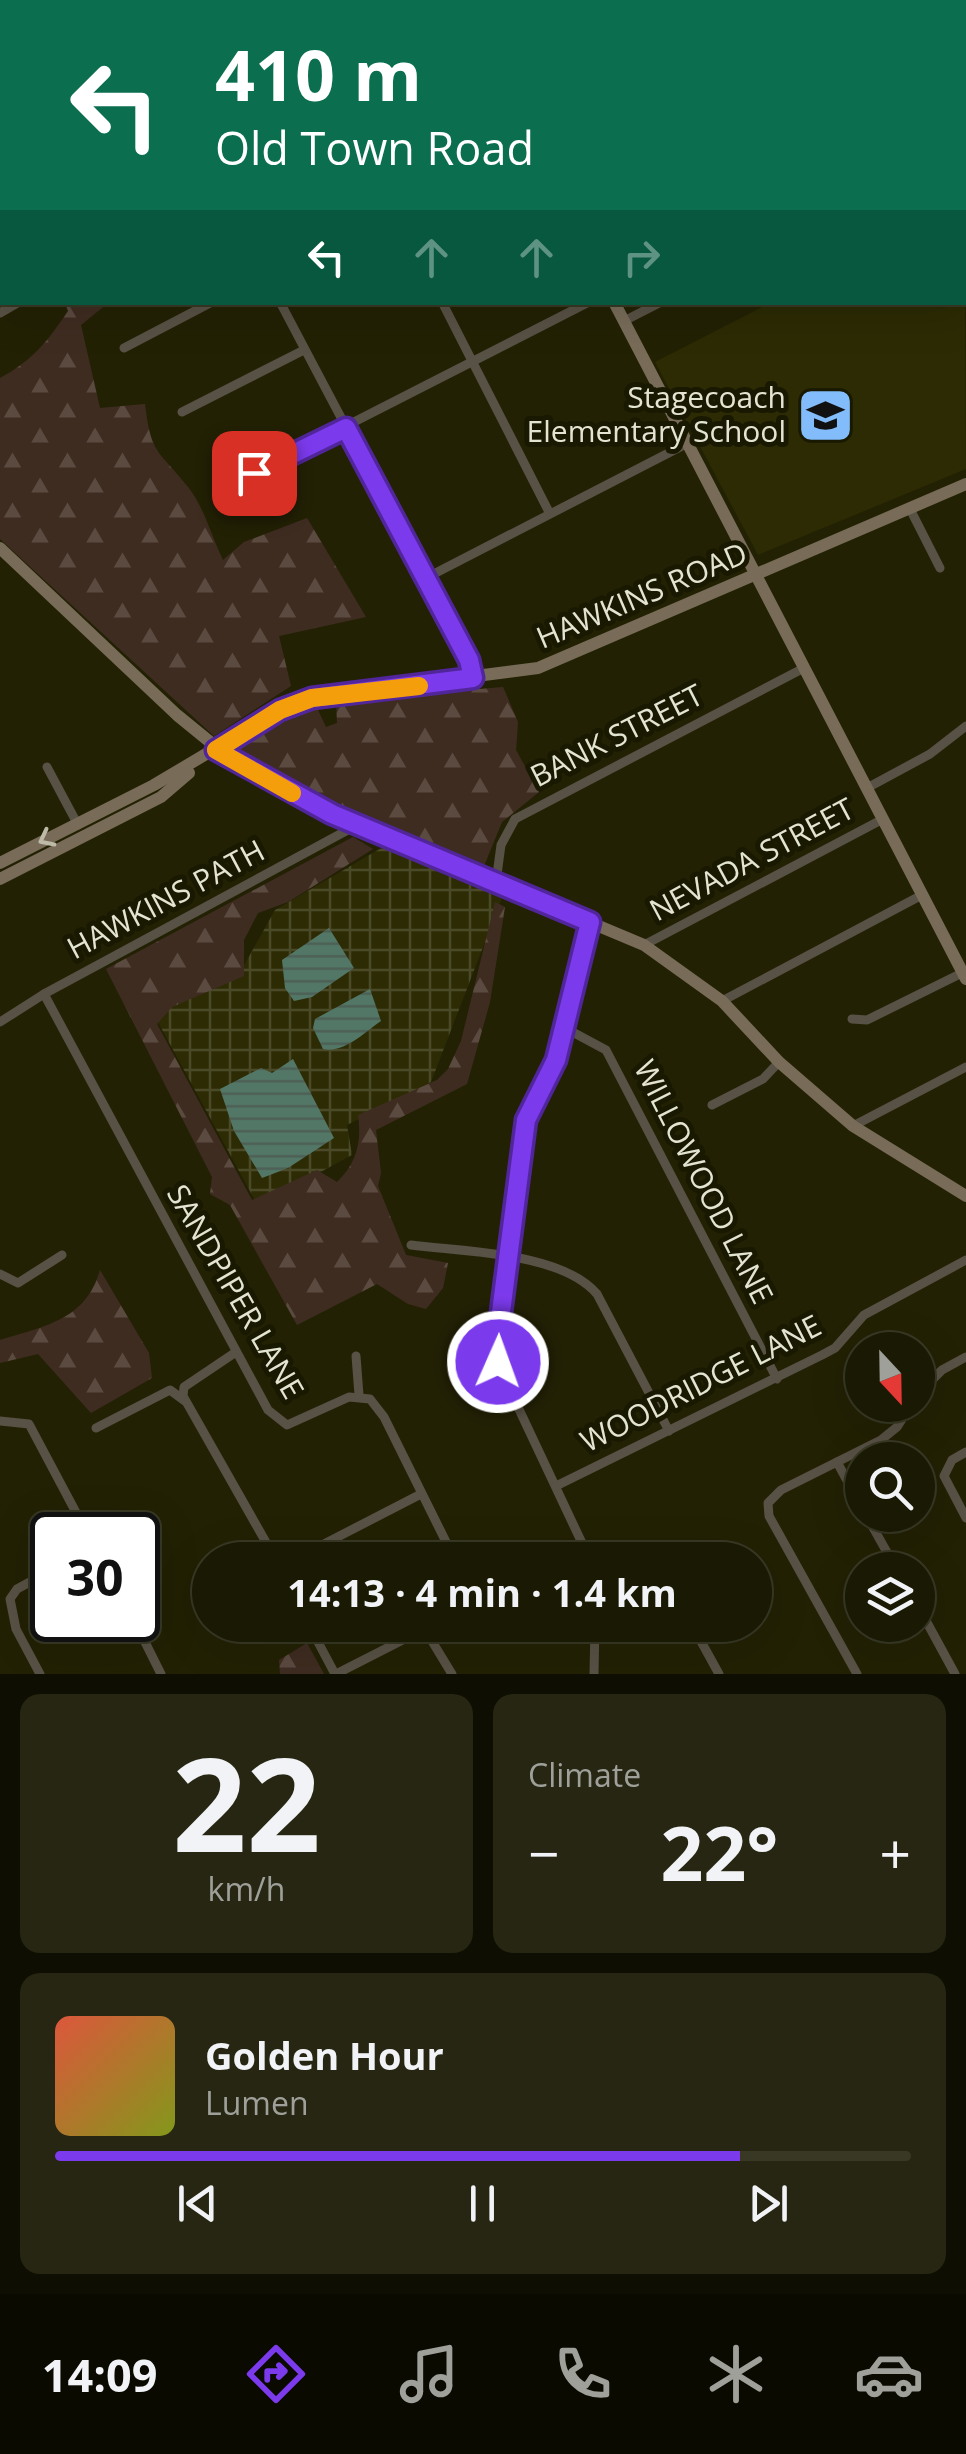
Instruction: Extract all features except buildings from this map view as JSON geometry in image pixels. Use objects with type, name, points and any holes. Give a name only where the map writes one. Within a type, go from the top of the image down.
[{"type":"street","points":[[124,348],[206,305]]},
{"type":"street","points":[[282,305],[469,660],[473,678]]},
{"type":"street","points":[[444,305],[549,512]]},
{"type":"street","points":[[254,473],[583,305]]},
{"type":"street","points":[[616,305],[802,669],[964,971],[867,1020],[852,1019]]},
{"type":"street","points":[[624,321],[655,305]]},
{"type":"street","points":[[182,412],[304,350]]},
{"type":"street","points":[[424,579],[686,444]]},
{"type":"street","name":"HAWKINS ROAD","points":[[216,750],[280,710],[312,698],[538,668],[966,484]]},
{"type":"street","points":[[910,509],[940,568]]},
{"type":"street","points":[[0,548],[216,750],[256,775],[357,825],[644,945],[722,1001],[779,1062],[853,1126],[966,1196]]},
{"type":"street","name":"BANK STREET","points":[[496,882],[501,845],[515,819],[802,669]]},
{"type":"street","points":[[868,788],[930,754],[966,726]]},
{"type":"street","points":[[0,863],[216,750]]},
{"type":"street","points":[[0,878],[161,796],[216,750]]},
{"type":"street","points":[[47,767],[85,836]]},
{"type":"street","name":"NEVADA STREET","points":[[644,945],[883,819]]},
{"type":"street","name":"HAWKINS PATH","points":[[0,1022],[44,994],[357,825]]},
{"type":"street","points":[[722,1001],[922,895]]},
{"type":"street","points":[[582,1542],[498,1362],[507,1258],[526,1120],[556,1060],[590,922]]},
{"type":"street","name":"SANDPIPER LANE","points":[[44,994],[268,1410],[287,1425],[360,1395]]},
{"type":"street","name":"WILLOWOOD LANE","points":[[565,1028],[606,1050],[777,1379]]},
{"type":"street","points":[[712,1105],[764,1079],[779,1062]]},
{"type":"street","points":[[853,1126],[966,1067]]},
{"type":"street","points":[[411,1245],[570,1271],[588,1284],[670,1431]]},
{"type":"street","points":[[0,1274],[18,1283],[62,1255]]},
{"type":"street","name":"WOODRIDGE LANE","points":[[556,1486],[835,1348],[864,1315],[966,1260]]},
{"type":"street","points":[[184,1401],[188,1382],[236,1352]]},
{"type":"street","points":[[356,1356],[360,1395],[370,1399],[384,1416],[446,1542]]},
{"type":"street","points":[[935,1377],[966,1357]]},
{"type":"street","points":[[96,1428],[170,1390],[184,1401],[266,1542]]},
{"type":"street","points":[[0,1420],[14,1418],[30,1424],[76,1512]]},
{"type":"street","points":[[857,1674],[767,1510],[775,1493],[891,1433],[899,1422]]},
{"type":"street","points":[[966,1452],[952,1460],[944,1476],[966,1518]]},
{"type":"street","points":[[837,1462],[845,1477]]},
{"type":"street","points":[[328,1542],[421,1494]]},
{"type":"street","points":[[30,1582],[17,1589],[10,1600],[16,1629],[40,1674]]},
{"type":"street","points":[[935,1637],[955,1674]]},
{"type":"street","points":[[145,1642],[161,1674]]},
{"type":"street","points":[[319,1642],[335,1674],[398,1642]]},
{"type":"street","points":[[436,1642],[452,1674]]},
{"type":"street","points":[[594,1674],[595,1642]]},
{"type":"street","points":[[702,1642],[720,1674]]},
{"type":"shaded area","name":"Stagecoach Elementary School","points":[[766,305],[965,305],[966,469],[758,555],[655,362]]},
{"type":"shaded area","points":[[383,847],[502,898],[431,1082],[347,1125],[352,1155],[258,1206],[153,1013],[238,976],[275,910]]},
{"type":"shaded area","points":[[329,928],[354,968],[312,997],[294,1001],[285,988],[282,960]]},
{"type":"shaded area","points":[[370,989],[381,1021],[347,1045],[323,1049],[313,1028],[315,1019]]},
{"type":"shaded area","points":[[293,1059],[334,1138],[288,1168],[262,1178],[234,1131],[220,1089],[261,1068],[272,1073]]},
{"type":"green space","points":[[66,305],[106,305],[81,325],[100,408],[145,404],[154,443],[194,495],[223,560],[244,542],[307,518],[366,617],[279,636],[291,686],[214,736],[0,539],[0,378],[30,357],[68,311]]},
{"type":"green space","points":[[503,687],[518,722],[516,750],[539,792],[502,822],[484,866],[445,854],[236,756],[241,746],[311,707],[318,710],[326,727],[337,723],[336,701]]},
{"type":"green space","points":[[353,837],[373,849],[288,902],[258,913],[244,940],[244,976],[172,1007],[157,1024],[252,1200],[317,1170],[337,1182],[357,1151],[358,1115],[437,1080],[448,1069],[461,1041],[495,902],[505,907],[490,1002],[467,1084],[376,1130],[381,1173],[378,1186],[406,1255],[448,1263],[443,1288],[426,1309],[408,1304],[377,1284],[297,1325],[230,1205],[210,1194],[212,1177],[106,969]]},
{"type":"green space","points":[[100,1270],[149,1353],[152,1378],[91,1413],[38,1354],[0,1363],[0,1340],[48,1325],[74,1310],[94,1287]]},
{"type":"green space","points":[[307,1643],[324,1674],[280,1674],[279,1660]]},
{"type":"slow traffic","points":[[292,793],[216,750],[280,710],[312,698],[419,686]]},
{"type":"place","name":"Stagecoach Elementary School","points":[[825,415]]},
{"type":"route","points":[[254,473],[346,428],[469,660],[473,678],[312,698],[280,710],[216,750],[332,814],[590,922],[556,1060],[526,1120],[497,1343],[498,1362]]}]
